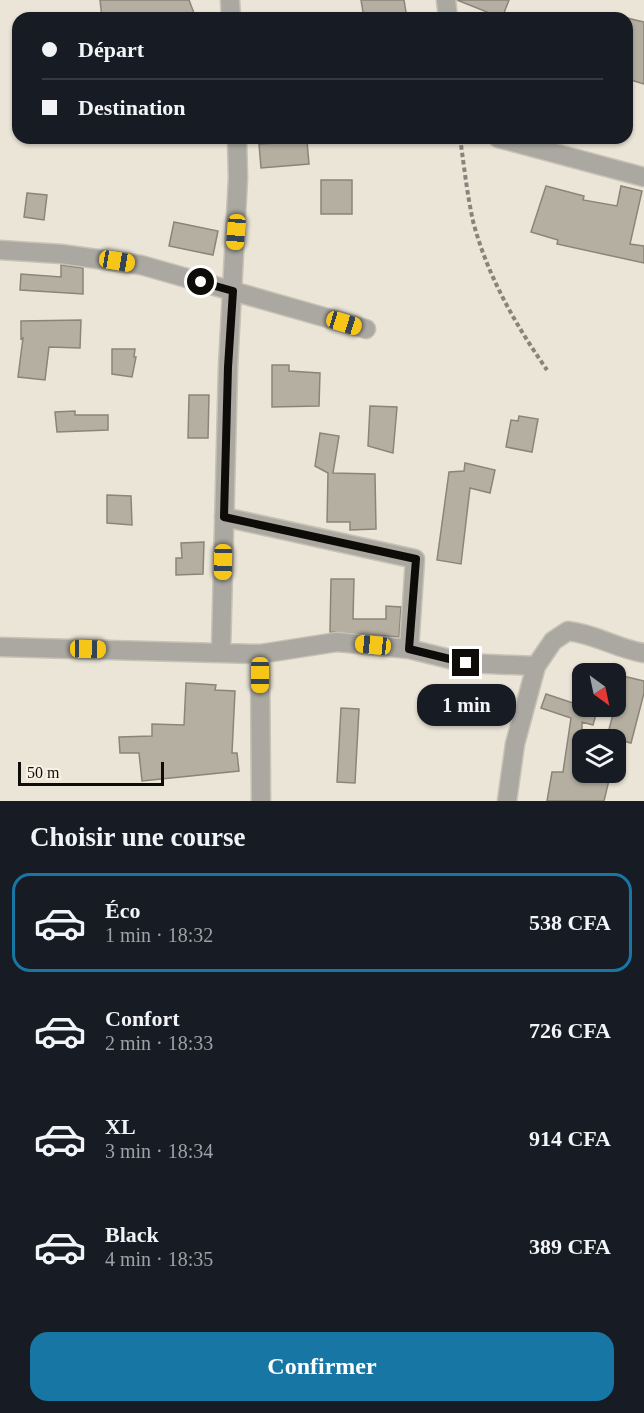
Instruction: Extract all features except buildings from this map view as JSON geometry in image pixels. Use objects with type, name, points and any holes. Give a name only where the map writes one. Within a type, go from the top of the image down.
[{"type":"street","points":[[221,651],[228,367],[238,178],[237,144]]},
{"type":"street","points":[[520,144],[644,177]]},
{"type":"street","points":[[0,250],[117,261],[233,291],[366,330]]},
{"type":"street","points":[[224,517],[416,559],[409,649]]},
{"type":"street","points":[[507,801],[508,778],[517,735],[536,666],[553,641],[568,631],[590,634],[628,651],[644,653]]},
{"type":"street","points":[[0,647],[221,651],[260,654],[337,642],[409,649],[466,663],[536,666]]},
{"type":"street","points":[[260,654],[261,801]]},
{"type":"path","points":[[461,144],[472,218],[490,272],[520,328],[547,370]]},
{"type":"route","points":[[201,282],[233,291],[228,367],[224,517],[416,559],[409,649],[466,663]]}]
